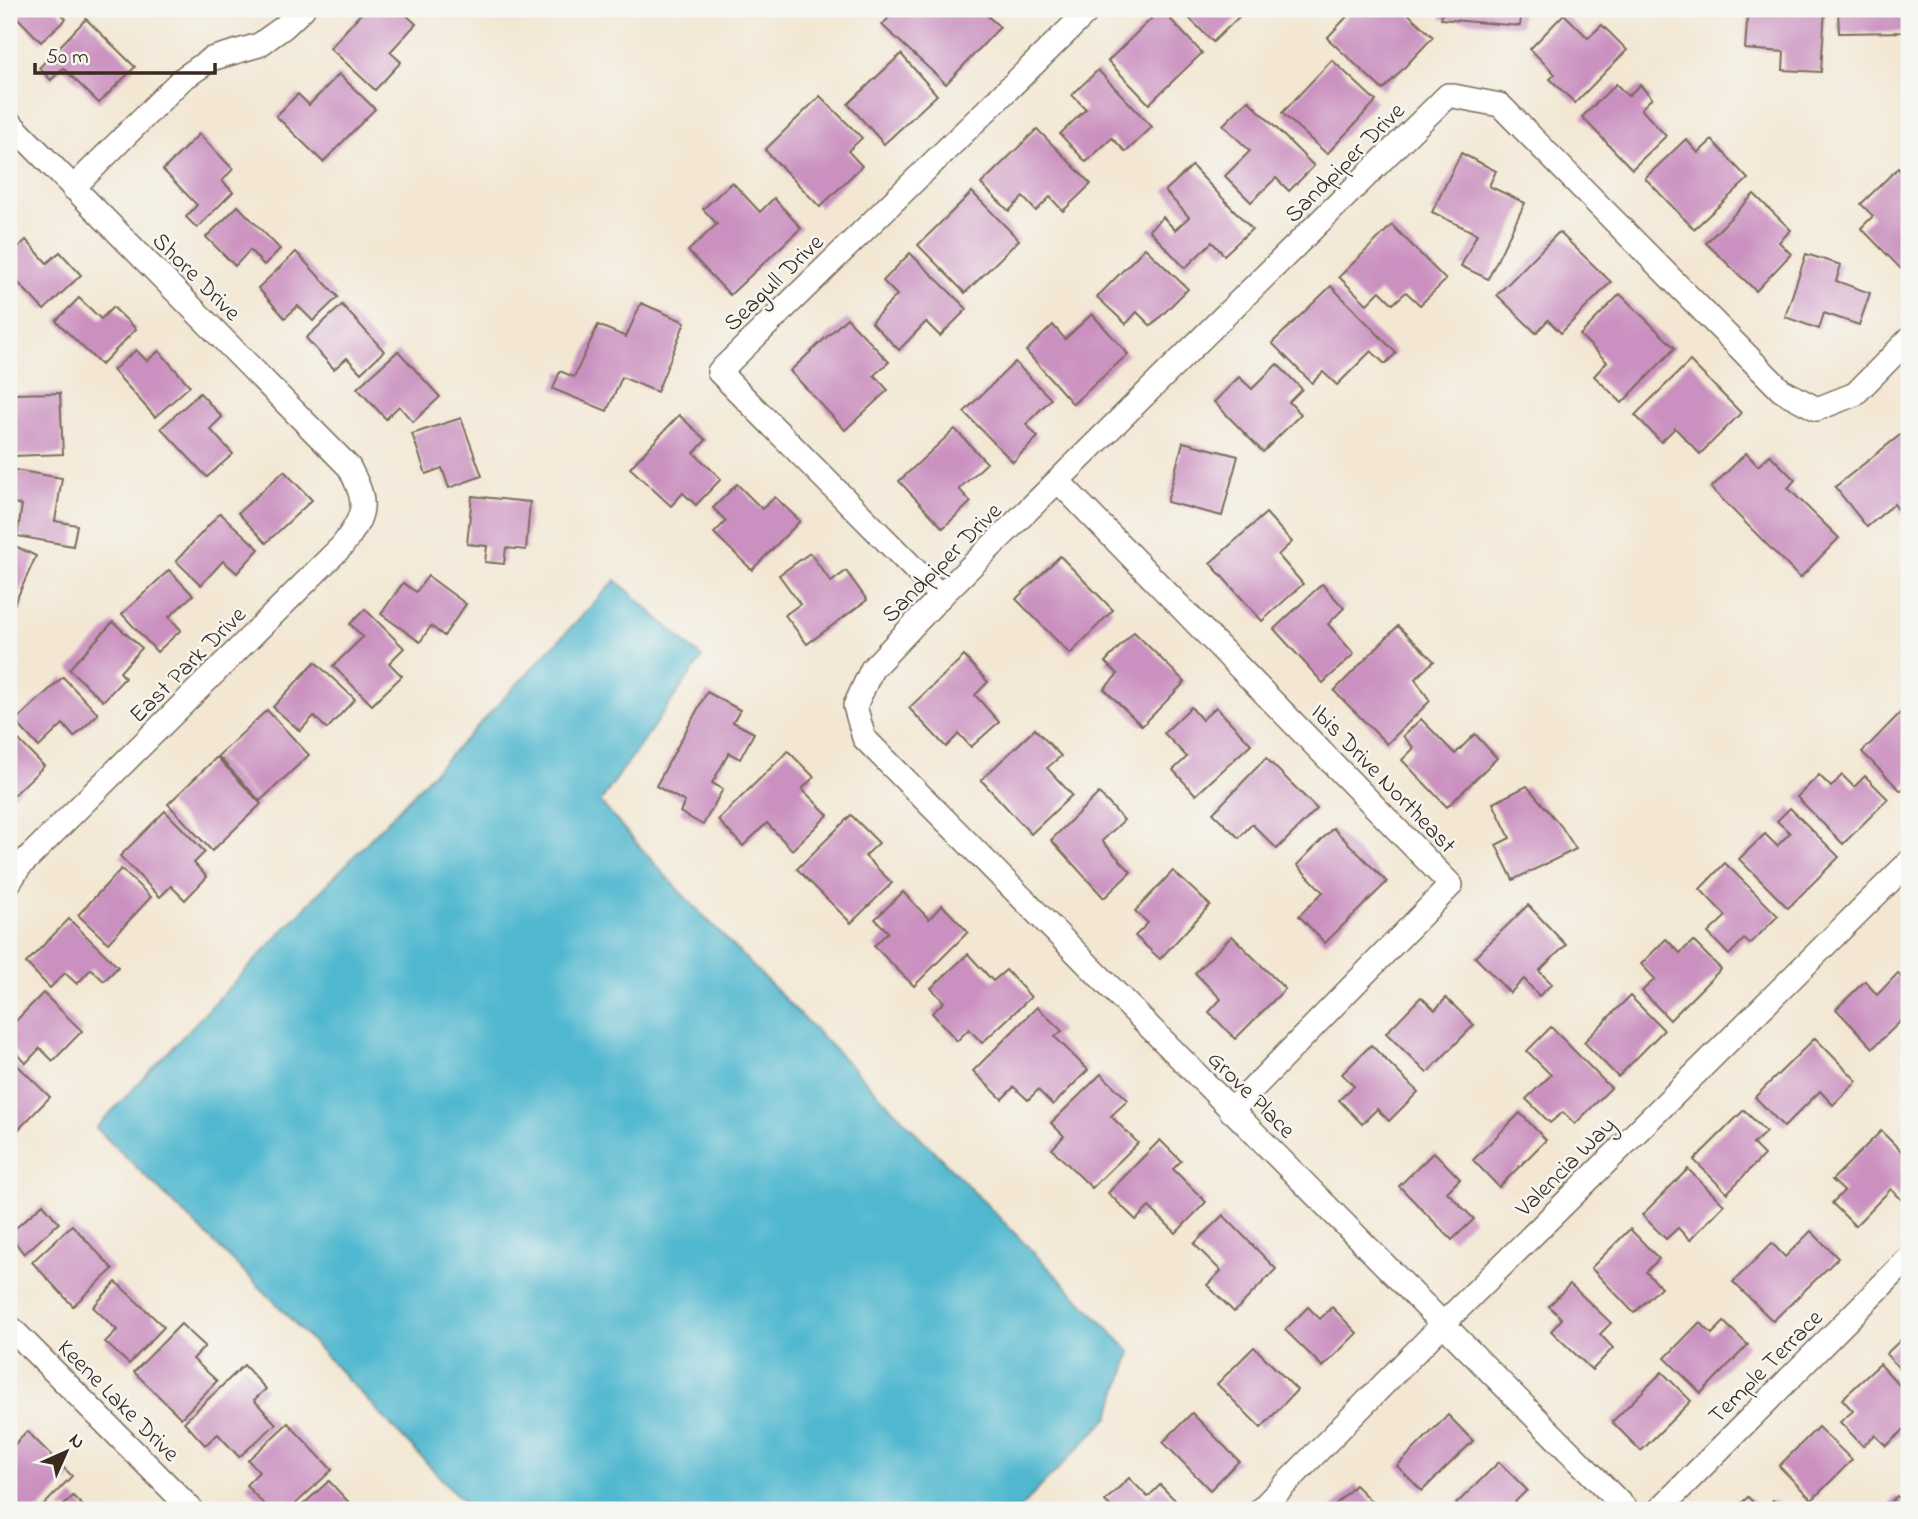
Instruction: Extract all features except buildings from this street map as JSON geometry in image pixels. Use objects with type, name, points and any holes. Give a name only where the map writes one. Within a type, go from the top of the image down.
[{"type":"street","points":[[73,188],[181,80],[211,59],[259,46],[303,9]]},
{"type":"street","name":"Seagull Drive","points":[[942,596],[719,372],[1090,9]]},
{"type":"street","name":"Sandpiper Drive","points":[[855,706],[872,669],[942,596],[1448,95],[1500,105],[1781,390],[1817,409],[1855,394],[1909,339]]},
{"type":"street","name":"Shore Drive","points":[[12,131],[73,188],[349,467]]},
{"type":"street","name":"East Park Drive","points":[[9,883],[20,866],[342,546],[364,509],[358,484],[349,467]]},
{"type":"street","name":"Ibis Drive Northeast","points":[[1059,482],[1451,885],[1231,1111]]},
{"type":"street","name":"Grove Place","points":[[855,706],[864,738],[1627,1510]]},
{"type":"street","name":"Valencia Way","points":[[1260,1510],[1442,1325],[1909,862]]},
{"type":"street","name":"Temple Terrace","points":[[1659,1510],[1909,1258]]},
{"type":"street","name":"Keene Lake Drive","points":[[9,1326],[192,1510]]},
{"type":"water","points":[[616,580],[702,658],[600,802],[679,891],[1131,1352],[1109,1417],[1018,1510],[471,1510],[271,1298],[96,1128]]}]
